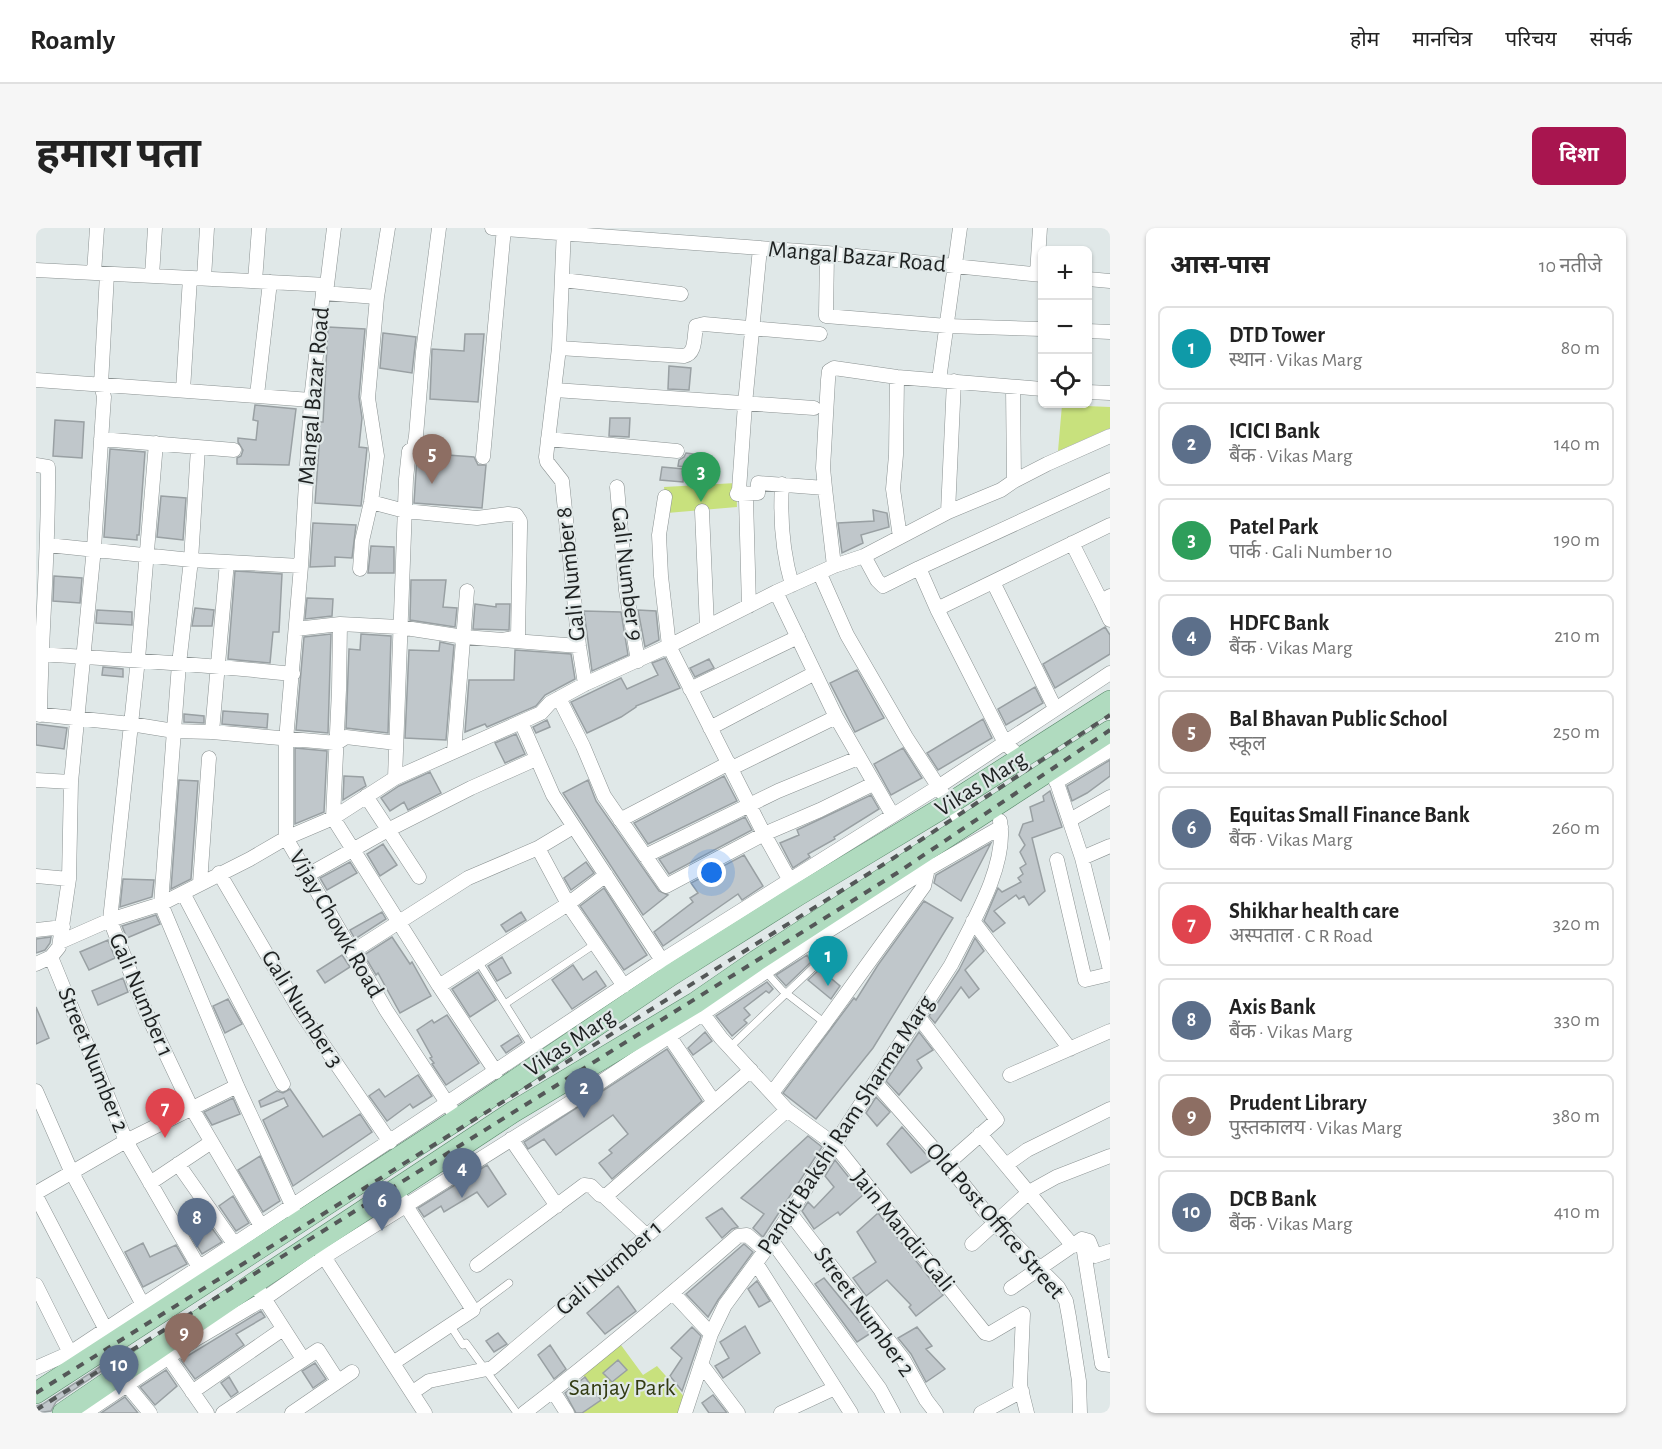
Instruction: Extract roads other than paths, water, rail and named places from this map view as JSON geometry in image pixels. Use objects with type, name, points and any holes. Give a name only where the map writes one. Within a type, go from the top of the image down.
[{"type":"main road","name":"Vikas Marg","points":[[36,1393],[73,1360],[453,1111],[666,968],[794,887],[949,804],[1110,701]]},
{"type":"main road","name":"Vikas Marg","points":[[63,1413],[123,1380],[400,1197],[513,1112],[699,1008],[997,804],[1054,775],[1110,730]]},
{"type":"street","name":"Street Number 2","points":[[98,228],[101,384],[104,397],[94,548],[71,782],[69,879],[60,942],[56,953],[51,957],[126,1141],[204,1275]]},
{"type":"street","points":[[152,276],[155,228]]},
{"type":"street","points":[[204,278],[207,228]]},
{"type":"street","points":[[255,281],[259,228]]},
{"type":"street","name":"Mangal Bazar Road","points":[[301,566],[311,400],[334,228]]},
{"type":"street","points":[[360,569],[362,541],[371,502],[377,456],[368,398],[377,297],[388,228]]},
{"type":"street","points":[[394,778],[399,693],[399,627],[409,451],[414,448],[416,436],[423,352],[439,228]]},
{"type":"street","name":"Mangal Bazar Road","points":[[492,228],[564,230],[827,253],[1038,275]]},
{"type":"street","points":[[483,457],[504,228]]},
{"type":"street","points":[[939,380],[960,228]]},
{"type":"street","points":[[1040,228],[1040,246]]},
{"type":"street","name":"Gali Number 8","points":[[564,230],[559,348],[546,457],[562,480],[585,684]]},
{"type":"street","points":[[760,248],[737,494],[758,493],[758,483],[825,488]]},
{"type":"street","points":[[827,253],[826,316],[947,326],[1038,329]]},
{"type":"street","points":[[36,270],[270,282],[377,297]]},
{"type":"street","points":[[183,390],[190,278]]},
{"type":"street","points":[[1092,279],[1110,281]]},
{"type":"street","points":[[563,280],[681,294]]},
{"type":"street","points":[[257,395],[270,282]]},
{"type":"street","points":[[559,348],[684,356],[698,352],[696,326],[699,324],[820,334]]},
{"type":"street","points":[[1092,331],[1110,332]]},
{"type":"street","points":[[834,566],[823,468],[829,371],[834,368],[897,377],[1038,389]]},
{"type":"street","points":[[897,377],[893,489],[900,537]]},
{"type":"street","points":[[36,380],[311,400]]},
{"type":"street","points":[[948,512],[954,381]]},
{"type":"street","points":[[1013,387],[1014,481]]},
{"type":"street","points":[[555,390],[814,408]]},
{"type":"street","points":[[1092,392],[1110,393]]},
{"type":"street","points":[[60,942],[110,920],[161,904],[286,838],[333,818],[394,778],[541,713],[550,703],[585,684],[638,661],[776,592],[864,555],[948,512],[1001,490],[1014,481],[1110,436]]},
{"type":"street","points":[[101,439],[234,450]]},
{"type":"street","points":[[548,439],[677,452]]},
{"type":"street","points":[[110,920],[132,724],[156,443]]},
{"type":"street","points":[[198,448],[191,560],[178,664],[161,904],[237,1086],[294,1214]]},
{"type":"street","points":[[36,465],[48,467],[42,514],[48,545],[42,565],[38,715],[132,724],[174,731],[212,732],[286,740],[337,743],[346,737],[396,743]]},
{"type":"street","points":[[864,555],[877,580],[883,586],[1110,480]]},
{"type":"street","points":[[782,484],[781,501],[786,558],[792,585]]},
{"type":"street","name":"Gali Number 9","points":[[616,487],[626,590],[638,661]]},
{"type":"street","points":[[665,497],[659,535],[669,646],[764,834],[794,887],[892,814],[1110,673]]},
{"type":"street","points":[[746,499],[749,606]]},
{"type":"street","points":[[371,502],[405,511],[477,518],[516,515],[520,522],[518,636],[502,640]]},
{"type":"street","points":[[702,511],[707,627]]},
{"type":"street","points":[[937,609],[1110,525]]},
{"type":"street","points":[[1072,543],[1105,599],[1110,620]]},
{"type":"street","points":[[48,545],[94,548],[191,560],[301,566]]},
{"type":"street","points":[[212,732],[227,562]]},
{"type":"street","name":"Vijay Chowk Road","points":[[301,566],[286,740],[286,838],[296,853],[306,876],[386,1010],[453,1111]]},
{"type":"street","points":[[919,568],[937,609],[1005,743],[1021,758]]},
{"type":"street","points":[[820,574],[847,635],[900,727],[964,826]]},
{"type":"street","points":[[993,582],[1055,708]]},
{"type":"street","points":[[454,751],[466,591]]},
{"type":"street","points":[[776,592],[836,717],[892,814]]},
{"type":"street","points":[[296,629],[340,624],[399,627],[464,637],[579,646]]},
{"type":"street","points":[[340,624],[333,818],[496,1072]]},
{"type":"street","points":[[690,689],[798,637]]},
{"type":"street","points":[[40,654],[138,659],[292,674]]},
{"type":"street","points":[[710,728],[815,673]]},
{"type":"street","points":[[559,698],[604,796],[666,886],[764,834],[873,784]]},
{"type":"street","points":[[620,820],[836,717]]},
{"type":"street","points":[[36,1368],[73,1360],[106,1330],[143,1305],[204,1275],[235,1245],[261,1226],[294,1214],[390,1142],[453,1111],[496,1072],[624,986],[666,968],[553,795],[521,722]]},
{"type":"street","points":[[1057,860],[1085,980],[1110,972],[1082,858],[1054,775],[1110,750]]},
{"type":"street","points":[[200,883],[209,758]]},
{"type":"street","points":[[645,856],[750,805],[858,758]]},
{"type":"street","points":[[306,876],[388,830],[471,788],[536,759]]},
{"type":"street","points":[[36,780],[71,782]]},
{"type":"street","points":[[366,796],[419,877]]},
{"type":"street","points":[[1070,820],[1110,797]]},
{"type":"street","name":"Pandit Bakshi Ram Sharma Marg","points":[[685,1413],[711,1334],[725,1305],[790,1213],[951,965],[999,862],[1001,831],[997,804]]},
{"type":"street","points":[[352,952],[468,878],[538,848],[573,826]]},
{"type":"street","points":[[393,1363],[473,1310],[400,1197],[511,1139],[669,1036],[699,1008],[765,971],[928,868],[1001,831]]},
{"type":"street","points":[[1082,858],[1110,846]]},
{"type":"street","points":[[772,1093],[924,886],[932,847]]},
{"type":"street","points":[[538,848],[568,904],[624,986]]},
{"type":"street","name":"Gali Number 3","points":[[219,873],[300,1011],[390,1142]]},
{"type":"street","points":[[439,986],[568,904],[606,875]]},
{"type":"street","points":[[36,876],[69,879]]},
{"type":"street","points":[[183,892],[283,1084]]},
{"type":"street","name":"Gali Number 1","points":[[110,920],[146,1012],[191,1107],[210,1143],[261,1226]]},
{"type":"street","points":[[973,921],[1070,1049]]},
{"type":"street","points":[[36,930],[63,927]]},
{"type":"street","points":[[36,964],[51,957]]},
{"type":"street","name":"Jain Mandir Gali","points":[[699,1008],[730,1047],[787,1110],[834,1144],[984,1333],[989,1334],[1023,1314],[1020,1385],[1022,1391]]},
{"type":"street","points":[[918,1016],[997,1120],[946,1164]]},
{"type":"street","points":[[1010,1075],[1110,1031]]},
{"type":"street","points":[[669,1036],[714,1102]]},
{"type":"street","points":[[604,1196],[608,1195],[751,1070]]},
{"type":"street","name":"Old Post Office Street","points":[[875,1082],[995,1224],[1058,1287],[1066,1301],[1078,1381],[1080,1413]]},
{"type":"street","points":[[106,1330],[36,1195],[71,1171],[126,1141],[237,1086]]},
{"type":"street","points":[[36,1091],[71,1171],[143,1305]]},
{"type":"street","points":[[1006,1165],[1027,1150],[1110,1109]]},
{"type":"street","name":"Gali Number 1","points":[[413,1392],[429,1381],[492,1368],[647,1236],[787,1110]]},
{"type":"street","points":[[980,1134],[1029,1192],[1077,1242],[1102,1364],[1110,1365]]},
{"type":"street","points":[[511,1139],[556,1206]]},
{"type":"street","points":[[150,1183],[210,1143]]},
{"type":"street","points":[[972,1244],[1029,1192],[1056,1177],[1110,1156]]},
{"type":"street","points":[[178,1164],[235,1245]]},
{"type":"street","points":[[477,1265],[588,1184],[647,1236]]},
{"type":"street","name":"Street Number 2","points":[[790,1213],[903,1359],[936,1413]]},
{"type":"street","points":[[524,1413],[673,1293],[738,1236],[747,1235],[768,1246],[880,1389],[893,1413]]},
{"type":"street","points":[[1011,1288],[1077,1242],[1089,1241],[1095,1256],[1110,1251]]},
{"type":"street","points":[[319,1250],[425,1413]]},
{"type":"street","points":[[756,1263],[851,1413]]},
{"type":"street","points":[[36,1285],[73,1360]]},
{"type":"street","points":[[259,1291],[303,1359]]},
{"type":"street","points":[[673,1293],[711,1334]]},
{"type":"street","points":[[192,1392],[283,1329]]},
{"type":"street","points":[[223,1413],[318,1350],[338,1381]]},
{"type":"street","points":[[164,1352],[207,1413]]},
{"type":"street","points":[[702,1364],[738,1413]]},
{"type":"street","points":[[292,1413],[352,1372]]},
{"type":"street","points":[[91,1411],[123,1380],[150,1413]]},
{"type":"street","points":[[780,1413],[835,1388]]},
{"type":"street","points":[[553,1391],[567,1413]]},
{"type":"street","points":[[981,1413],[1022,1391],[1027,1413]]},
{"type":"lane","points":[[730,1047],[818,963],[810,942]]},
{"type":"lane","points":[[505,1004],[596,944]]},
{"type":"lane","points":[[478,961],[532,1047]]},
{"type":"lane","points":[[765,971],[782,990],[825,1023]]},
{"type":"lane","points":[[473,1310],[509,1283]]},
{"type":"lane","points":[[450,1325],[463,1345],[466,1343],[517,1413]]},
{"type":"railway","points":[[36,1393],[889,861],[1110,715]]},
{"type":"railway","points":[[36,1410],[897,873],[1110,730]]},
{"type":"place","name":"Bal Bhavan Public School","points":[[432,484]]},
{"type":"place","name":"Patel Park","points":[[701,502]]},
{"type":"place","name":"DTD Tower","points":[[828,986]]},
{"type":"place","name":"ICICI Bank","points":[[584,1118]]},
{"type":"place","name":"Shikhar health care","points":[[165,1138]]},
{"type":"place","name":"HDFC Bank","points":[[462,1198]]},
{"type":"place","name":"Equitas Small Finance Bank","points":[[382,1231]]},
{"type":"place","name":"Axis Bank","points":[[197,1248]]},
{"type":"place","name":"Prudent Library","points":[[184,1363]]},
{"type":"place","name":"DCB Bank","points":[[119,1395]]},
{"type":"park label","name":"Sanjay Park","points":[[622,1388]]}]
